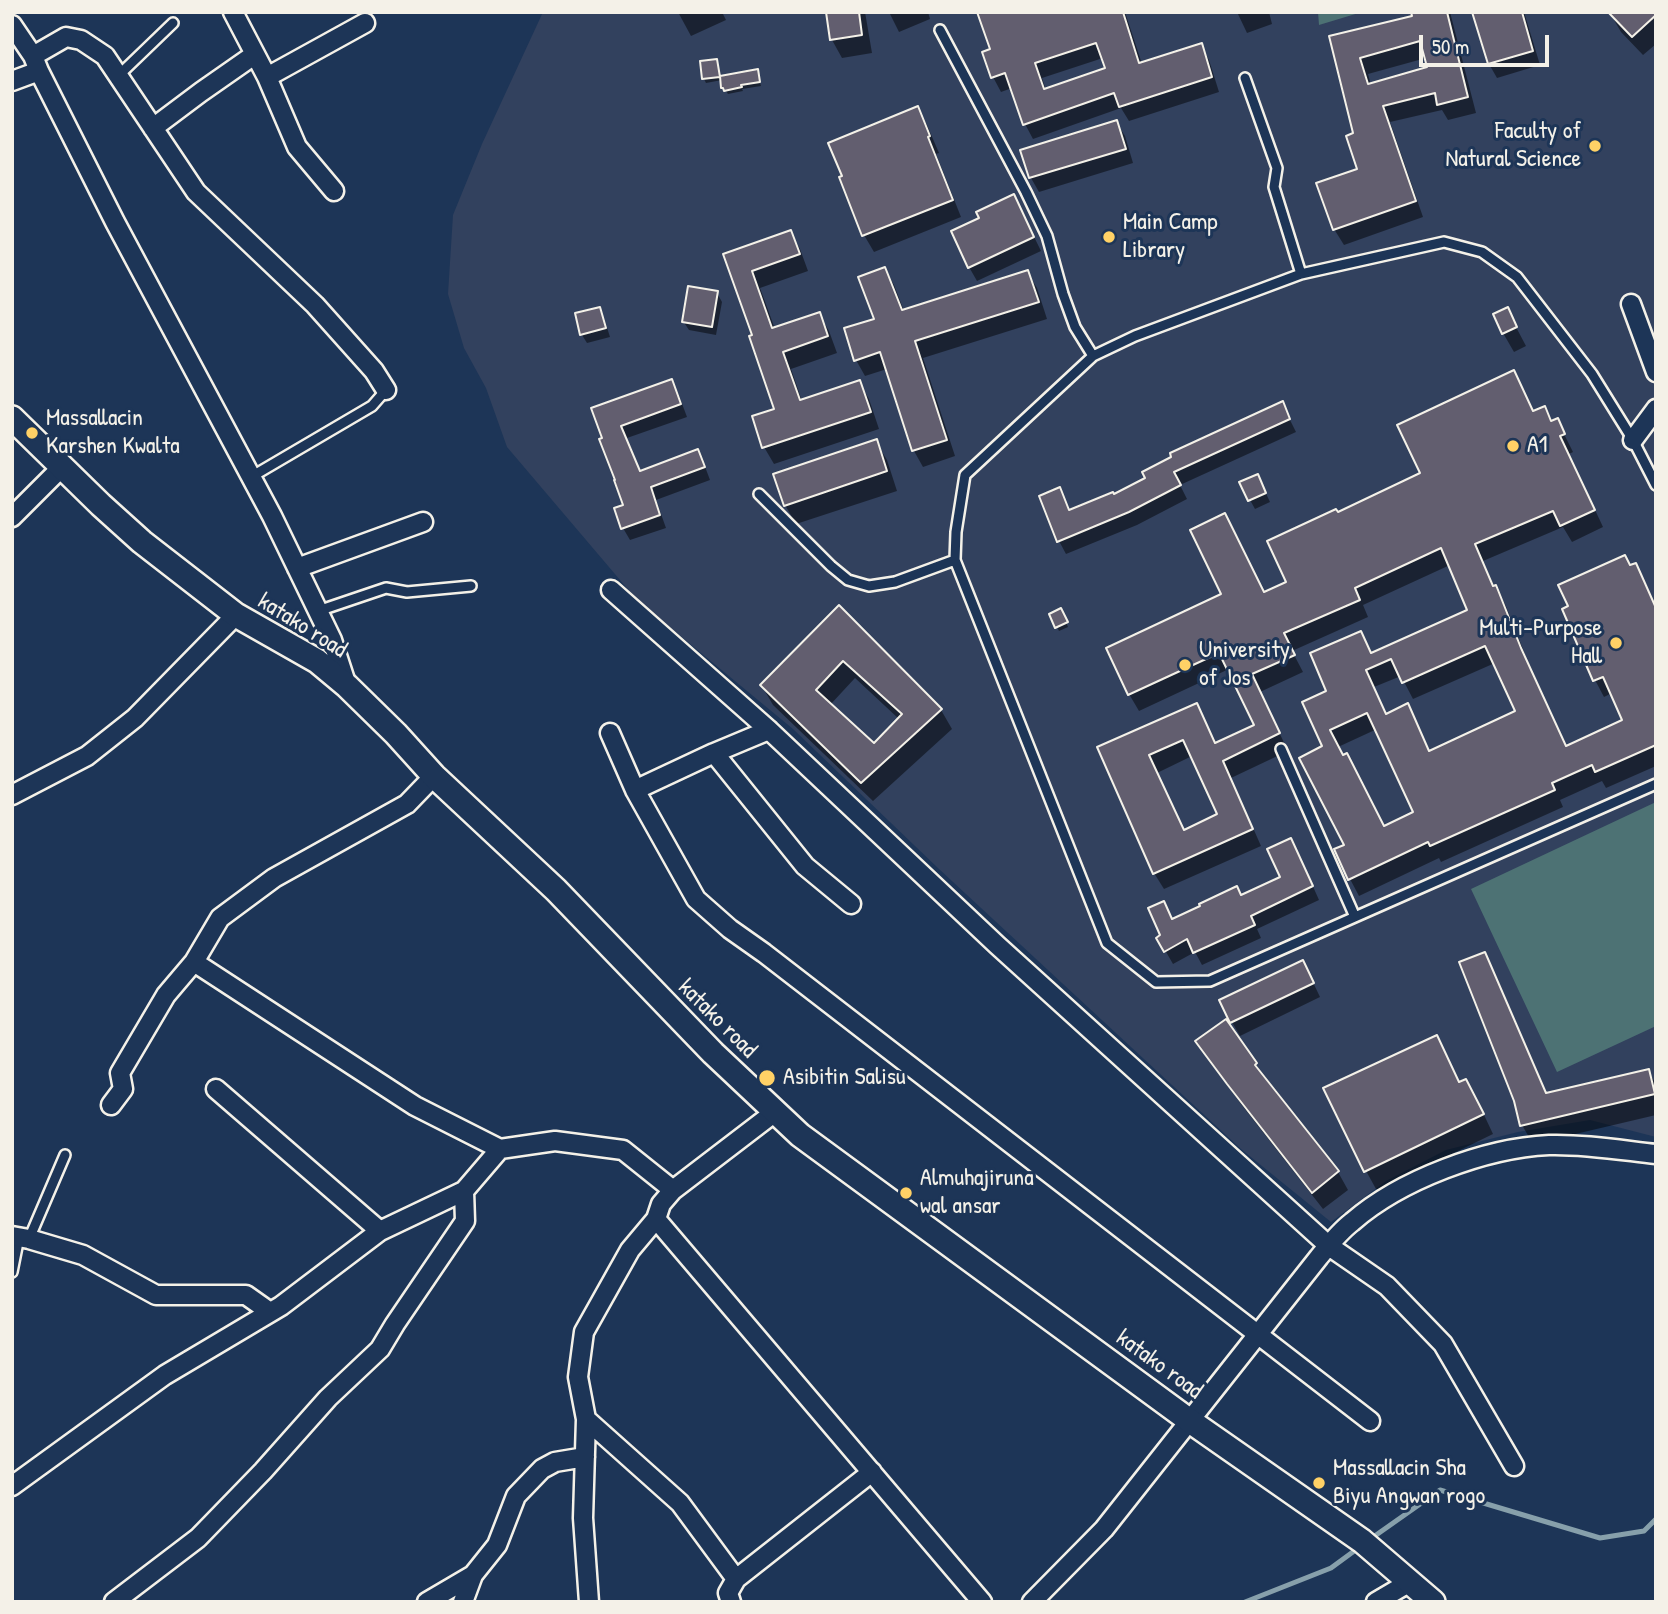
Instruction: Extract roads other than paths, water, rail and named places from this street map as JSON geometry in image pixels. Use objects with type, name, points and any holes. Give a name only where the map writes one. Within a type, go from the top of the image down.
[{"type":"street","points":[[233,12],[267,77],[297,148],[334,191]]},
{"type":"street","points":[[267,77],[365,23]]},
{"type":"street","points":[[12,25],[36,63],[115,222],[251,477],[332,640],[347,686]]},
{"type":"street","points":[[12,81],[66,37],[81,40],[105,57],[196,192],[315,305],[374,371],[386,390]]},
{"type":"street","points":[[153,128],[254,55]]},
{"type":"street","points":[[1631,304],[1656,372]]},
{"type":"street","points":[[1633,440],[1656,409]]},
{"type":"street","name":"katako road","points":[[12,418],[142,542],[236,615],[317,661],[347,686],[434,776],[556,890],[713,1054],[800,1135],[1191,1421],[1362,1541],[1433,1602]]},
{"type":"street","points":[[12,517],[62,467]]},
{"type":"street","points":[[297,568],[423,522]]},
{"type":"street","points":[[611,590],[769,730],[997,945],[1329,1246],[1387,1286],[1443,1344],[1514,1466]]},
{"type":"street","points":[[12,795],[87,756],[135,718],[236,615]]},
{"type":"street","points":[[635,790],[769,730]]},
{"type":"street","points":[[610,733],[635,790],[696,899],[730,929],[1370,1421]]},
{"type":"street","points":[[714,753],[806,866],[850,904]]},
{"type":"street","points":[[111,1105],[123,1089],[120,1073],[166,995],[194,962],[220,918],[274,878],[407,804],[434,776]]},
{"type":"street","points":[[194,962],[415,1106],[500,1149],[555,1142],[623,1150],[673,1190]]},
{"type":"street","points":[[216,1089],[380,1231]]},
{"type":"street","points":[[589,1602],[583,1518],[586,1419],[578,1377],[584,1332],[630,1250],[656,1219],[661,1204],[673,1190],[775,1112]]},
{"type":"street","points":[[1032,1602],[1104,1529],[1329,1246],[1354,1219],[1420,1179],[1473,1158],[1499,1152],[1546,1145],[1569,1145],[1656,1154]]},
{"type":"street","points":[[12,1486],[165,1375],[281,1306],[380,1231],[464,1191],[500,1149]]},
{"type":"street","points":[[114,1602],[198,1538],[328,1398],[380,1349],[465,1221],[464,1191]]},
{"type":"street","points":[[656,1219],[982,1602]]},
{"type":"street","points":[[20,1238],[83,1255],[156,1295],[246,1295],[270,1312]]},
{"type":"street","points":[[586,1419],[680,1503],[736,1580]]},
{"type":"street","points":[[463,1602],[473,1575],[497,1545],[516,1496],[542,1469],[555,1462],[585,1457]]},
{"type":"street","points":[[731,1602],[728,1594],[736,1580],[872,1472]]},
{"type":"street","points":[[427,1602],[473,1575]]},
{"type":"street","points":[[1376,1602],[1410,1582]]},
{"type":"lane","points":[[118,76],[173,23]]},
{"type":"lane","points":[[940,30],[1031,203],[1046,236],[1075,327],[1093,356]]},
{"type":"lane","points":[[1245,78],[1277,168],[1274,187],[1300,274]]},
{"type":"lane","points":[[1656,485],[1633,440],[1592,374],[1517,277],[1482,252],[1444,242],[1300,274],[1135,336],[1093,356],[965,475],[956,533],[955,560],[1107,943],[1156,982],[1210,981],[1656,783]]},
{"type":"lane","points":[[251,477],[372,407],[386,390]]},
{"type":"lane","points":[[759,494],[848,580],[869,586],[895,582],[955,560]]},
{"type":"lane","points":[[318,611],[386,588],[407,592],[471,586]]},
{"type":"lane","points":[[1281,749],[1355,916]]},
{"type":"lane","points":[[12,1272],[20,1238],[65,1155]]},
{"type":"waterway","points":[[1369,1540],[1440,1490],[1600,1538],[1644,1531],[1656,1519]]},
{"type":"waterway","points":[[1245,1602],[1331,1568],[1361,1546]]},
{"type":"place","name":"Faculty of Natural Science","points":[[1595,146]]},
{"type":"place","name":"Main Camp Library","points":[[1109,237]]},
{"type":"place","name":"Massallacin Karshen Kwalta","points":[[32,433]]},
{"type":"place","name":"A1","points":[[1513,446]]},
{"type":"place","name":"Multi-Purpose Hall","points":[[1616,643]]},
{"type":"place","name":"University of Jos","points":[[1185,665]]},
{"type":"place","name":"Asibitin Salisu","points":[[767,1078]]},
{"type":"place","name":"Almuhajiruna wal ansar","points":[[906,1193]]},
{"type":"place","name":"Massallacin Sha Biyu Angwan rogo","points":[[1319,1483]]}]
